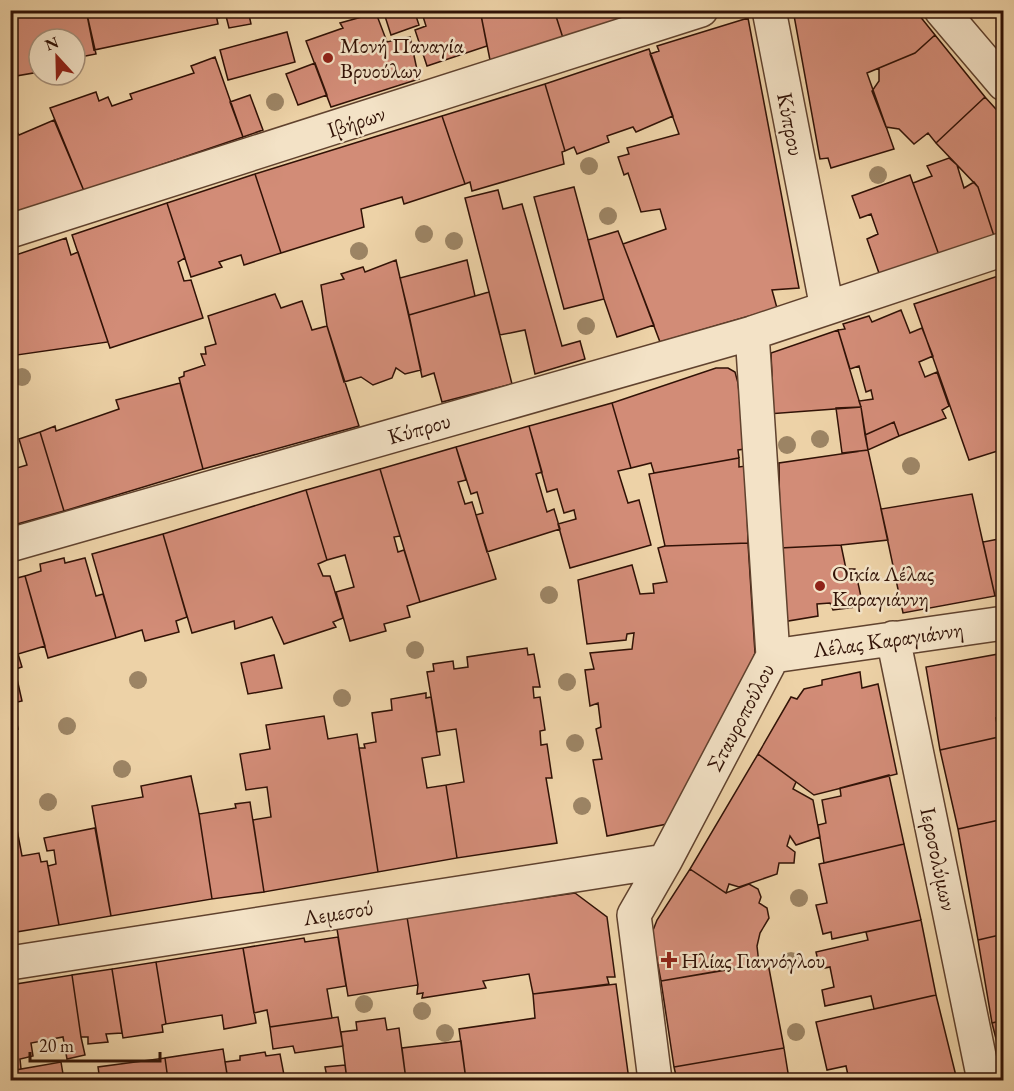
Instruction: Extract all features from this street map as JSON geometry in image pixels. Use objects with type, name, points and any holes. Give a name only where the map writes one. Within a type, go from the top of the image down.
[{"type":"street","name":"Ιβήρων","points":[[10,231],[701,10]]},
{"type":"street","name":"Κύπρου","points":[[769,10],[827,308]]},
{"type":"street","points":[[942,10],[1004,84]]},
{"type":"street","name":"Κύπρου","points":[[10,545],[752,333],[1004,249]]},
{"type":"street","name":"Σταυροπούλου","points":[[655,1080],[634,915],[773,656],[752,333]]},
{"type":"street","name":"Λέλας Καραγιάννη","points":[[773,656],[1004,622]]},
{"type":"street","name":"Ιεροσολύμων","points":[[893,638],[984,1080]]},
{"type":"street","name":"Λεμεσού","points":[[10,963],[665,861]]},
{"type":"building","points":[[10,10],[86,10],[96,54],[87,56],[87,27],[27,27],[27,74],[10,77]]},
{"type":"building","points":[[86,10],[215,10],[218,24],[94,50]]},
{"type":"building","points":[[215,10],[248,10],[251,24],[229,28],[226,16],[217,18]]},
{"type":"building","points":[[383,10],[414,10],[419,25],[391,35]]},
{"type":"building","points":[[421,10],[480,10],[487,46],[427,66],[415,30],[426,26]]},
{"type":"building","points":[[480,10],[554,10],[563,38],[490,60]]},
{"type":"building","points":[[554,10],[637,10],[638,15],[563,38]]},
{"type":"building","points":[[793,10],[915,10],[935,35],[915,53],[867,73],[894,149],[831,168],[828,158],[820,159]]},
{"type":"building","points":[[376,13],[387,42],[410,37],[419,79],[331,107],[306,41],[343,28],[340,23]]},
{"type":"building","points":[[748,18],[799,288],[772,290],[777,308],[660,342],[623,244],[666,229],[660,209],[641,212],[628,173],[624,175],[618,157],[629,154],[627,148],[679,134],[650,54],[659,51],[657,46]]},
{"type":"building","points":[[287,32],[295,62],[228,80],[220,50]]},
{"type":"building","points":[[935,35],[985,97],[936,143],[928,133],[914,144],[899,129],[886,127],[872,91],[879,81],[879,68],[915,53]]},
{"type":"building","points":[[649,49],[673,116],[636,132],[633,127],[607,136],[609,142],[577,154],[574,147],[565,151],[545,84]]},
{"type":"building","points":[[215,57],[243,137],[84,191],[50,108],[96,92],[99,101],[108,97],[112,106],[132,99],[130,94],[194,73],[191,66]]},
{"type":"building","points":[[315,63],[327,95],[298,105],[286,74]]},
{"type":"building","points":[[545,84],[565,151],[562,152],[564,164],[472,191],[470,182],[465,184],[442,116]]},
{"type":"building","points":[[250,95],[263,130],[243,137],[230,102]]},
{"type":"building","points":[[985,97],[1004,118],[1004,232],[994,236],[978,187],[936,143]]},
{"type":"building","points":[[442,116],[465,184],[404,204],[402,197],[361,209],[364,227],[281,253],[255,174]]},
{"type":"building","points":[[54,120],[84,191],[12,215],[10,210],[10,130],[15,129],[19,135]]},
{"type":"building","points":[[949,158],[957,165],[964,188],[974,182],[978,187],[994,236],[939,255],[913,183],[932,176],[927,166]]},
{"type":"building","points":[[255,174],[281,253],[244,265],[241,255],[219,262],[222,267],[191,277],[167,203]]},
{"type":"building","points":[[910,175],[939,255],[880,276],[867,239],[878,234],[871,214],[860,218],[852,196]]},
{"type":"building","points":[[574,187],[604,299],[564,309],[534,197]]},
{"type":"building","points":[[498,190],[503,209],[522,204],[562,346],[580,341],[585,359],[535,374],[525,330],[500,335],[465,198]]},
{"type":"building","points":[[167,203],[185,258],[178,262],[184,281],[191,280],[203,318],[110,348],[72,235]]},
{"type":"building","points":[[618,231],[654,325],[617,337],[588,240]]},
{"type":"building","points":[[66,238],[71,255],[78,252],[108,342],[10,356],[10,257]]},
{"type":"building","points":[[396,260],[421,370],[405,374],[396,368],[392,378],[373,385],[361,377],[344,382],[327,326],[321,285],[344,279],[341,274],[363,267],[365,272]]},
{"type":"building","points":[[467,260],[475,296],[409,315],[400,278]]},
{"type":"building","points":[[1004,274],[1004,449],[969,460],[914,304]]},
{"type":"building","points":[[489,292],[512,384],[442,402],[434,373],[422,377],[409,315]]},
{"type":"building","points":[[275,294],[281,308],[302,301],[312,330],[327,326],[359,426],[203,469],[179,378],[184,376],[184,372],[205,365],[201,354],[206,354],[205,347],[216,344],[208,316]]},
{"type":"building","points":[[901,310],[910,333],[922,328],[933,356],[919,362],[925,377],[937,372],[949,406],[942,410],[946,418],[899,436],[894,422],[865,435],[859,401],[873,399],[871,390],[866,392],[859,366],[850,369],[838,330],[845,329],[843,324],[869,316],[872,322]]},
{"type":"building","points":[[838,330],[861,407],[768,414],[767,376],[772,376],[771,353]]},
{"type":"building","points":[[716,368],[728,368],[735,372],[738,383],[745,449],[738,450],[739,458],[654,473],[651,463],[631,468],[612,403]]},
{"type":"building","points":[[180,383],[203,469],[64,511],[40,432],[55,426],[56,431],[119,409],[116,400]]},
{"type":"building","points":[[612,403],[631,468],[618,471],[628,503],[639,500],[651,545],[570,568],[558,524],[576,519],[574,510],[564,513],[557,489],[547,492],[529,426]]},
{"type":"building","points":[[861,407],[868,450],[842,453],[836,408]]},
{"type":"building","points":[[894,422],[899,436],[868,450],[865,435]]},
{"type":"building","points":[[529,426],[542,472],[536,474],[547,512],[554,509],[560,529],[487,552],[476,515],[483,513],[477,492],[471,494],[456,447]]},
{"type":"building","points":[[40,432],[64,511],[10,526],[10,470],[27,465],[19,439]]},
{"type":"building","points":[[456,447],[466,480],[458,482],[465,504],[472,502],[496,579],[420,602],[380,469]]},
{"type":"building","points":[[868,450],[888,540],[780,548],[779,463]]},
{"type":"building","points":[[739,458],[739,467],[746,466],[748,543],[665,546],[649,474]]},
{"type":"building","points":[[380,469],[400,536],[394,537],[398,552],[404,550],[420,602],[407,606],[410,617],[384,624],[386,631],[350,641],[336,592],[354,587],[345,555],[327,560],[306,490]]},
{"type":"building","points":[[306,490],[327,560],[318,564],[323,576],[330,576],[343,618],[333,622],[336,627],[284,644],[272,617],[235,629],[234,621],[192,633],[163,534]]},
{"type":"building","points":[[972,494],[995,596],[903,613],[881,509]]},
{"type":"building","points":[[163,534],[187,617],[176,621],[179,632],[145,641],[142,630],[116,638],[92,554]]},
{"type":"building","points":[[1004,538],[1004,595],[995,596],[983,542]]},
{"type":"building","points":[[748,543],[755,653],[749,670],[667,824],[607,836],[593,760],[602,759],[596,729],[601,727],[598,703],[590,706],[585,670],[594,669],[590,653],[632,649],[634,633],[627,634],[626,640],[587,644],[578,580],[632,565],[640,594],[654,593],[653,584],[667,582],[658,548]]},
{"type":"building","name":"Οικία Λέλας Καραγιάννη","points":[[841,545],[846,569],[855,569],[863,606],[833,610],[830,603],[817,604],[818,616],[782,622],[780,548]]},
{"type":"building","points":[[64,558],[65,563],[85,558],[96,596],[103,594],[116,638],[48,658],[25,576],[41,571],[40,564]]},
{"type":"building","points":[[15,570],[17,578],[25,576],[45,646],[18,654],[22,667],[10,671],[10,572]]},
{"type":"building","points":[[527,648],[528,655],[534,654],[540,687],[533,687],[534,698],[540,697],[545,730],[540,731],[541,745],[547,744],[552,778],[546,778],[557,843],[457,858],[446,785],[464,782],[456,729],[437,732],[427,672],[434,671],[433,664],[453,661],[454,669],[468,667],[467,657]]},
{"type":"building","points":[[1004,653],[1004,717],[996,718],[999,737],[940,750],[926,667]]},
{"type":"building","points":[[274,655],[282,688],[248,694],[241,663]]},
{"type":"building","points":[[15,670],[22,701],[13,703],[18,729],[10,730],[10,671]]},
{"type":"building","points":[[860,672],[862,688],[878,684],[897,774],[814,795],[758,754],[791,697],[797,699],[804,689],[822,685],[822,680]]},
{"type":"building","points":[[426,693],[426,698],[431,697],[440,755],[422,758],[427,788],[446,785],[457,858],[378,872],[359,748],[365,748],[364,744],[376,742],[372,713],[392,710],[391,699]]},
{"type":"building","points":[[324,716],[328,739],[357,734],[378,872],[264,892],[253,820],[271,817],[267,787],[246,790],[240,754],[270,749],[266,725]]},
{"type":"building","points":[[999,737],[1002,748],[1004,748],[1004,819],[958,829],[940,750]]},
{"type":"building","points":[[758,754],[796,782],[793,789],[813,800],[820,837],[796,845],[790,836],[787,846],[795,852],[794,863],[779,863],[777,874],[739,887],[729,884],[726,893],[690,869]]},
{"type":"building","points":[[889,775],[904,844],[824,863],[818,825],[826,823],[822,800],[841,796],[840,788]]},
{"type":"building","points":[[191,776],[212,899],[111,916],[92,806],[143,797],[141,786]]},
{"type":"building","points":[[10,793],[22,856],[39,853],[41,862],[47,861],[59,925],[10,933]]},
{"type":"building","points":[[250,802],[264,892],[212,899],[199,814],[236,808],[235,804]]},
{"type":"building","points":[[1004,819],[1004,934],[978,940],[958,829]]},
{"type":"building","points":[[95,828],[111,916],[59,925],[48,866],[56,864],[54,850],[47,851],[44,838]]},
{"type":"building","points":[[904,844],[921,920],[832,939],[831,932],[823,934],[816,905],[827,903],[819,864]]},
{"type":"building","points":[[690,869],[726,893],[749,884],[758,889],[761,897],[759,903],[767,908],[769,918],[760,933],[757,946],[759,964],[661,981],[652,933],[657,920]]},
{"type":"building","points":[[575,893],[607,917],[615,977],[607,977],[609,984],[533,994],[529,974],[483,981],[486,988],[422,998],[423,993],[417,994],[418,985],[407,917]]},
{"type":"building","points":[[407,917],[418,985],[348,996],[337,929]]},
{"type":"building","points":[[921,920],[936,995],[874,1009],[871,996],[825,1006],[822,990],[834,987],[830,967],[820,969],[816,952],[868,940],[866,932]]},
{"type":"building","points":[[1004,934],[1004,1020],[992,1023],[978,940]]},
{"type":"building","points":[[338,937],[346,986],[327,989],[332,1018],[270,1027],[267,1010],[254,1013],[243,948],[304,938],[305,942]]},
{"type":"building","points":[[243,948],[256,1023],[224,1029],[222,1015],[166,1024],[156,962]]},
{"type":"building","points":[[156,962],[166,1024],[162,1025],[163,1032],[123,1038],[112,969]]},
{"type":"building","points":[[768,963],[784,1048],[674,1067],[661,981]]},
{"type":"building","points":[[112,969],[122,1033],[106,1034],[108,1042],[88,1044],[88,1037],[81,1037],[72,975]]},
{"type":"building","points":[[72,975],[85,1055],[67,1059],[63,1037],[31,1043],[33,1056],[20,1059],[21,1069],[10,1071],[10,985]]},
{"type":"building","points":[[616,984],[629,1080],[466,1080],[459,1029],[535,1018],[533,994]]},
{"type":"building","points":[[936,995],[957,1080],[849,1080],[846,1066],[827,1070],[816,1022]]},
{"type":"building","points":[[338,1017],[343,1046],[295,1053],[293,1046],[273,1049],[270,1027]]},
{"type":"building","points":[[385,1018],[387,1030],[399,1028],[406,1080],[347,1080],[341,1032],[357,1030],[356,1022]]},
{"type":"building","points":[[1004,1020],[1004,1070],[992,1023]]},
{"type":"building","points":[[461,1041],[466,1080],[406,1080],[402,1048]]},
{"type":"building","points":[[784,1048],[789,1079],[677,1080],[674,1067]]},
{"type":"building","points":[[223,1049],[228,1080],[168,1080],[165,1058]]},
{"type":"building","points":[[265,1052],[266,1056],[280,1054],[285,1080],[228,1080],[225,1062],[240,1060],[240,1056]]},
{"type":"building","points":[[165,1058],[168,1080],[94,1080],[93,1074],[99,1074],[98,1067]]},
{"type":"building","points":[[61,1062],[64,1080],[10,1080],[10,1071]]},
{"type":"building","points":[[345,1065],[347,1080],[302,1080],[327,1077],[325,1067]]},
{"type":"place","name":"Μονή Παναγία Βρυούλων","points":[[328,58]]},
{"type":"place","name":"Οικία Λέλας Καραγιάννη","points":[[820,586]]},
{"type":"place","name":"Ηλίας Γιαννόγλου","points":[[669,960]]}]
